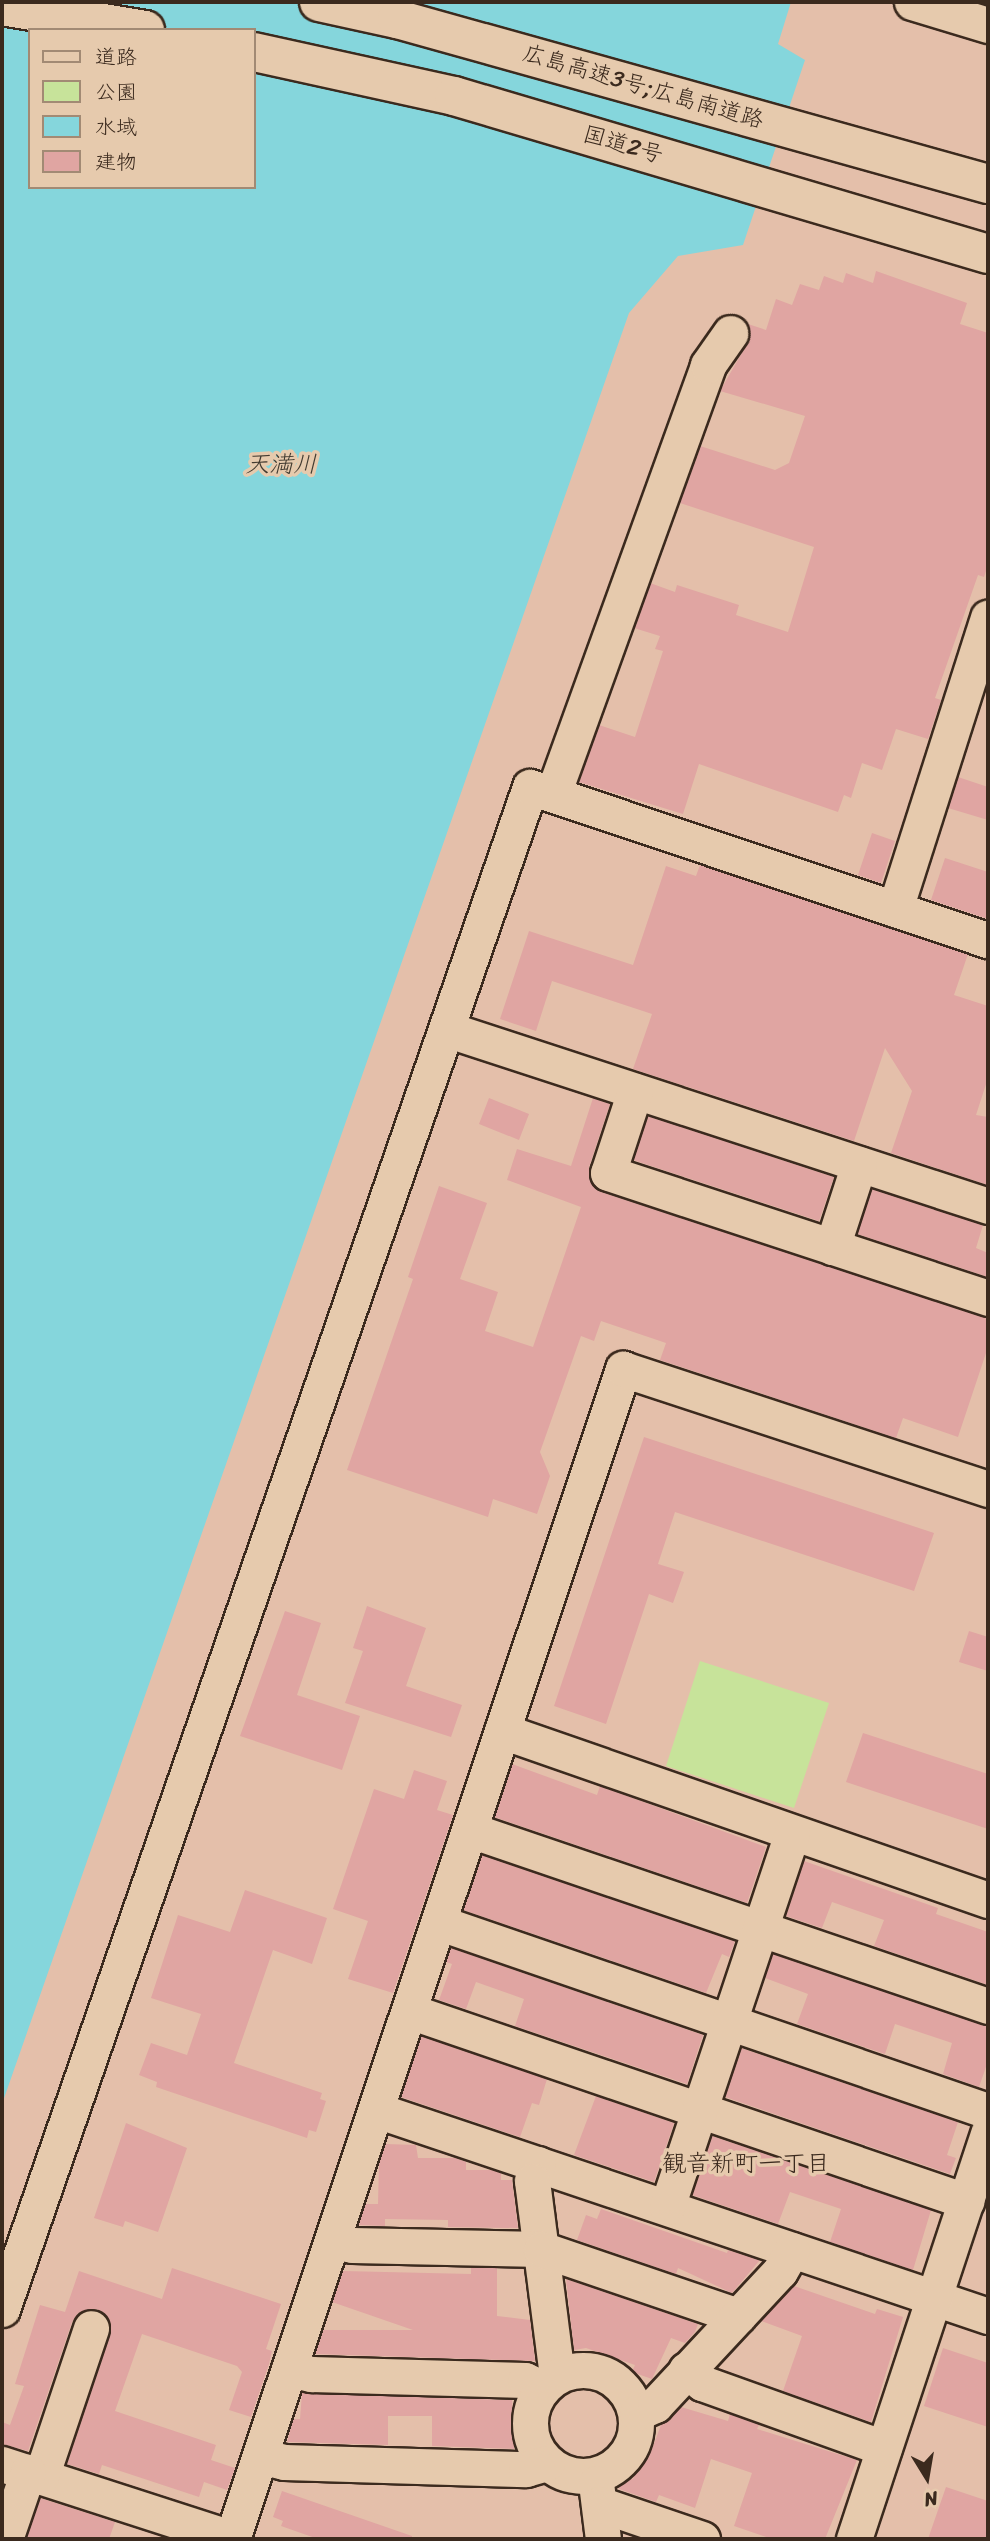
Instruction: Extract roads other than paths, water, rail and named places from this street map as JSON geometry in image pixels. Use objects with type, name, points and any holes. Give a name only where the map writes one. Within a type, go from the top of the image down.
[{"type":"highway","name":"広島高速3号;広島南道路","points":[[319,2],[397,19],[981,182]]},
{"type":"highway","points":[[2,6],[133,28]]},
{"type":"highway","name":"国道2号","points":[[256,52],[454,96],[988,254]]},
{"type":"street","points":[[912,2],[988,25]]},
{"type":"street","points":[[553,794],[708,365],[730,333]]},
{"type":"street","points":[[895,909],[988,617]]},
{"type":"street","points":[[2,2309],[449,1030],[530,786],[988,940]]},
{"type":"street","points":[[449,1030],[988,1206]]},
{"type":"street","points":[[635,1091],[608,1173],[988,1298]]},
{"type":"street","points":[[832,1247],[859,1164]]},
{"type":"street","points":[[24,2471],[233,2539],[623,1369],[988,1489]]},
{"type":"street","points":[[502,1731],[988,1900]]},
{"type":"street","points":[[470,1830],[760,1931],[988,2006]]},
{"type":"street","points":[[667,2207],[792,1833]]},
{"type":"street","points":[[440,1923],[988,2111]]},
{"type":"street","points":[[409,2011],[966,2201]]},
{"type":"street","points":[[376,2110],[988,2316]]},
{"type":"street","points":[[854,2539],[988,2133]]},
{"type":"street","points":[[538,2164],[533,2181],[541,2249],[549,2381],[529,2420],[533,2444],[547,2463],[570,2476],[702,2539]]},
{"type":"street","points":[[332,2241],[541,2249],[738,2316]]},
{"type":"street","points":[[637,2413],[655,2404],[738,2316],[792,2250]]},
{"type":"street","points":[[5,2539],[24,2471],[91,2328]]},
{"type":"street","points":[[289,2369],[311,2374],[549,2381],[575,2369],[606,2373],[624,2387],[637,2413],[637,2432],[628,2454],[612,2469],[597,2490],[603,2539]]},
{"type":"street","points":[[686,2370],[702,2383],[884,2448]]},
{"type":"street","points":[[260,2456],[284,2462],[526,2469],[547,2463]]},
{"type":"water","name":"天満川","points":[[2,2],[791,2],[778,44],[805,60],[743,245],[678,256],[629,313],[2,2104]]},
{"type":"district","name":"観音新町一丁目","points":[[746,2164]]}]
